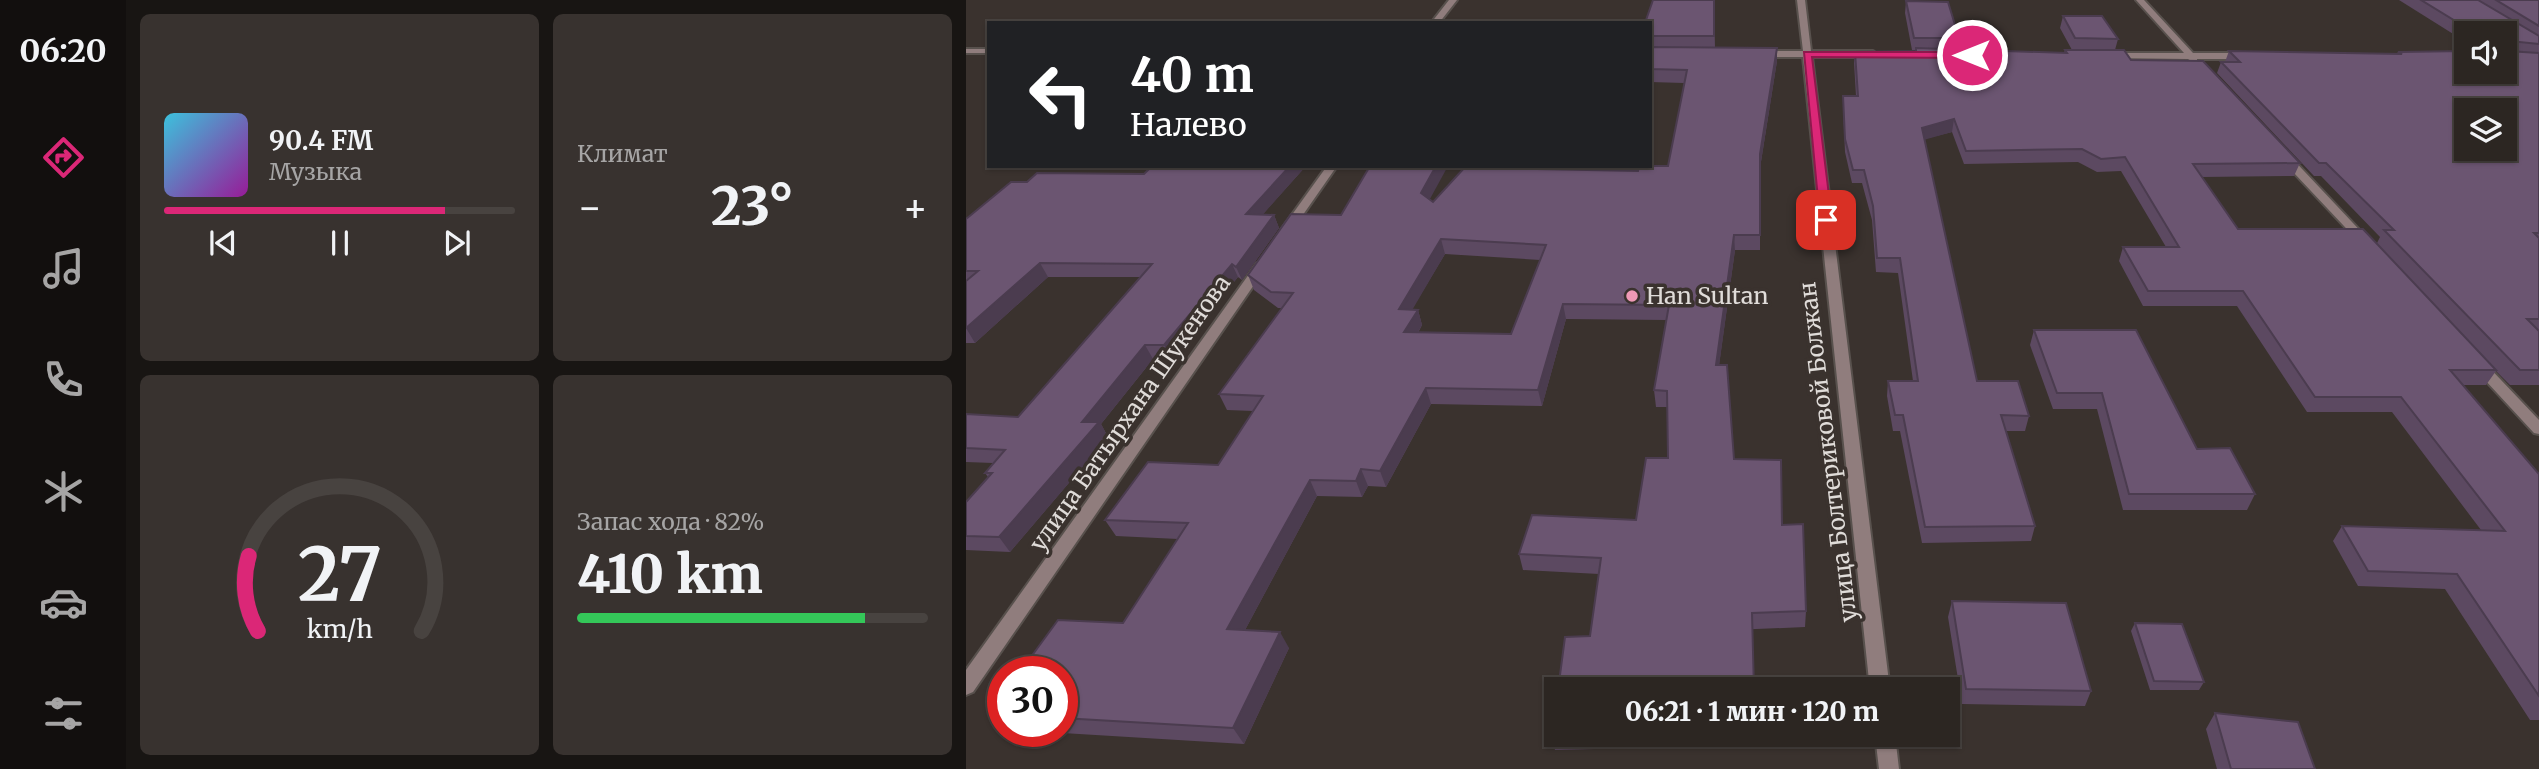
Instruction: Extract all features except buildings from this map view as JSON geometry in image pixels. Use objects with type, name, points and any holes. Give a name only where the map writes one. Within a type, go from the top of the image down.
[{"type":"street","points":[[1437,21],[1453,0]]},
{"type":"street","name":"улица Болтериковой Болжан","points":[[1801,0],[1879,677]]},
{"type":"street","points":[[2140,0],[2200,66]]},
{"type":"street","points":[[966,51],[987,51]]},
{"type":"street","points":[[1755,54],[1889,54]]},
{"type":"street","points":[[2095,55],[2260,57]]},
{"type":"street","points":[[2276,147],[2370,248]]},
{"type":"street","name":"улица Батырхана Шукенова","points":[[966,686],[1331,168]]},
{"type":"street","points":[[2473,359],[2539,429]]},
{"type":"street","points":[[1886,747],[1889,769]]},
{"type":"place","name":"Han Sultan","points":[[1632,296]]},
{"type":"route","points":[[1826,220],[1807,54],[1972,55]]}]
